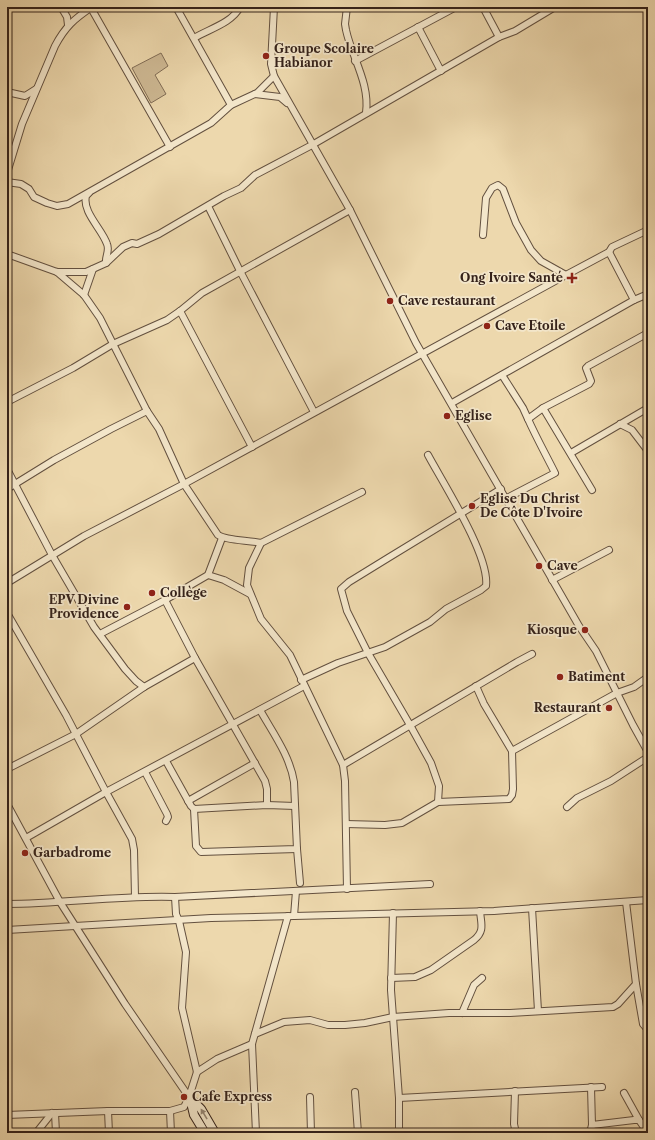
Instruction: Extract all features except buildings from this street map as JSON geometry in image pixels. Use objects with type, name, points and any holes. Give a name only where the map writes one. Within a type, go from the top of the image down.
[{"type":"street","points":[[61,7],[67,17],[68,25]]},
{"type":"street","points":[[7,173],[22,124],[55,46],[68,25],[92,7],[170,147]]},
{"type":"street","points":[[176,7],[231,105]]},
{"type":"street","points":[[194,38],[229,20],[240,7]]},
{"type":"street","points":[[274,7],[271,64],[274,76],[350,210],[405,322],[552,580],[579,626],[596,651],[648,752]]},
{"type":"street","points":[[347,7],[345,24],[346,30],[355,61],[366,90],[366,113]]},
{"type":"street","points":[[355,61],[456,7]]},
{"type":"street","points":[[483,7],[498,37]]},
{"type":"street","points":[[7,254],[58,272],[81,273],[93,269],[106,263],[123,247],[132,243],[137,244],[153,237],[224,196],[241,188],[255,175],[312,145],[498,37],[521,28],[555,7]]},
{"type":"street","points":[[418,27],[441,71]]},
{"type":"street","points":[[7,182],[21,184],[29,189],[34,197],[57,206],[68,204],[212,123],[231,105],[255,94],[264,88],[274,76]]},
{"type":"street","points":[[7,92],[25,96],[36,89]]},
{"type":"street","points":[[255,94],[280,97],[290,105]]},
{"type":"street","points":[[483,235],[486,198],[492,188],[498,186],[503,189],[516,223],[536,257],[566,275]]},
{"type":"street","points":[[90,192],[86,196],[85,205],[108,245],[106,263]]},
{"type":"street","points":[[208,206],[240,272],[314,412]]},
{"type":"street","points":[[7,402],[73,368],[114,344],[156,325],[180,311],[202,293],[350,210]]},
{"type":"street","points":[[7,583],[84,536],[184,484],[609,252],[612,247],[648,230]]},
{"type":"street","points":[[609,252],[634,300]]},
{"type":"street","points":[[84,295],[93,269]]},
{"type":"street","points":[[58,272],[84,295],[100,318],[147,411],[159,429],[184,484],[218,535],[222,538],[262,543]]},
{"type":"street","points":[[452,403],[634,300],[648,294]]},
{"type":"street","points":[[180,311],[252,447]]},
{"type":"street","points":[[528,419],[543,408],[589,384],[591,381],[586,368],[588,366],[648,333]]},
{"type":"street","points":[[502,375],[523,408],[535,436],[543,448],[555,473],[506,498]]},
{"type":"street","points":[[543,408],[592,490]]},
{"type":"street","points":[[571,453],[648,408]]},
{"type":"street","points":[[7,489],[54,460],[110,429],[147,411]]},
{"type":"street","points":[[620,424],[632,430],[648,451]]},
{"type":"street","points":[[301,680],[338,663],[385,647],[430,622],[446,609],[486,586],[487,580],[482,561],[460,514],[428,455]]},
{"type":"street","points":[[7,468],[52,555],[100,634],[125,669],[144,687]]},
{"type":"street","points":[[438,802],[439,786],[431,763],[368,653],[347,611],[341,589],[349,582],[501,489]]},
{"type":"street","points":[[347,889],[345,781],[343,764],[290,655],[261,619],[247,585],[248,568],[262,543],[362,492]]},
{"type":"street","points":[[100,634],[165,600],[208,574],[222,538]]},
{"type":"street","points":[[552,580],[609,550]]},
{"type":"street","points":[[208,574],[224,580],[250,594]]},
{"type":"street","points":[[165,600],[195,658],[255,763],[266,786],[267,805]]},
{"type":"street","points":[[7,613],[76,734],[132,839],[134,850],[135,897]]},
{"type":"street","points":[[343,764],[532,654]]},
{"type":"street","points":[[7,769],[76,734],[144,687],[195,658]]},
{"type":"street","points":[[512,751],[617,693],[634,687],[648,676]]},
{"type":"street","points":[[26,838],[106,792],[304,686]]},
{"type":"street","points":[[346,824],[385,825],[402,823],[438,802],[509,798],[512,795],[512,751],[484,704],[476,686]]},
{"type":"street","points":[[260,710],[287,758],[292,772],[294,782],[300,883]]},
{"type":"street","points":[[567,807],[577,798],[611,781],[648,757]]},
{"type":"street","points":[[166,761],[194,809],[196,846],[201,852],[297,849]]},
{"type":"street","points":[[188,801],[255,763]]},
{"type":"street","points":[[145,772],[167,814],[168,817],[166,822]]},
{"type":"street","points":[[7,804],[60,902],[125,1004],[190,1097],[201,1109],[215,1133]]},
{"type":"street","points":[[194,809],[267,805],[295,806]]},
{"type":"street","points":[[7,904],[430,884]]},
{"type":"street","points":[[256,1133],[252,1044],[291,916],[296,891]]},
{"type":"street","points":[[7,1115],[170,1110],[184,1107],[190,1097],[197,1072],[182,1008],[186,952],[175,906],[175,897]]},
{"type":"street","points":[[7,930],[179,921],[225,917],[480,911],[648,900]]},
{"type":"street","points":[[626,902],[636,984],[643,1024],[648,1030]]},
{"type":"street","points":[[532,908],[538,1011]]},
{"type":"street","points":[[391,978],[416,977],[431,970],[474,940],[480,935],[482,930],[480,911]]},
{"type":"street","points":[[393,913],[391,978],[399,1098],[399,1133]]},
{"type":"street","points":[[462,1013],[474,985],[482,978]]},
{"type":"street","points":[[255,1034],[284,1022],[310,1020],[328,1024],[344,1025],[365,1023],[393,1017],[449,1013],[510,1013],[613,1007],[618,1004],[636,984]]},
{"type":"street","points":[[197,1072],[217,1059],[252,1044]]},
{"type":"street","points":[[588,1133],[592,1125],[591,1087]]},
{"type":"street","points":[[399,1098],[602,1087]]},
{"type":"street","points":[[515,1091],[514,1124],[516,1133]]},
{"type":"street","points":[[355,1092],[358,1133]]},
{"type":"street","points":[[624,1093],[648,1133]]},
{"type":"street","points":[[190,1097],[194,1115],[205,1133]]},
{"type":"street","points":[[310,1097],[311,1133]]},
{"type":"street","points":[[170,1110],[171,1133]]},
{"type":"street","points":[[108,1111],[109,1133]]},
{"type":"street","points":[[36,1133],[54,1113]]},
{"type":"street","points":[[54,1113],[56,1133]]},
{"type":"street","points":[[592,1125],[639,1120]]},
{"type":"shaded area","points":[[161,53],[168,66],[155,75],[166,94],[151,103],[132,68]]},
{"type":"place","name":"Groupe Scolaire Habianor","points":[[266,56]]},
{"type":"place","name":"Ong Ivoire Santé","points":[[572,278]]},
{"type":"place","name":"Cave restaurant","points":[[390,301]]},
{"type":"place","name":"Cave Etoile","points":[[487,326]]},
{"type":"place","name":"Eglise","points":[[447,416]]},
{"type":"place","name":"Eglise Du Christ De Côte D'Ivoire","points":[[472,506]]},
{"type":"place","name":"Cave","points":[[539,566]]},
{"type":"place","name":"Collège","points":[[152,593]]},
{"type":"place","name":"EPV Divine Providence","points":[[127,607]]},
{"type":"place","name":"Kiosque","points":[[585,630]]},
{"type":"place","name":"Batiment","points":[[560,677]]},
{"type":"place","name":"Restaurant","points":[[609,708]]},
{"type":"place","name":"Garbadrome","points":[[25,853]]},
{"type":"place","name":"Cafe Express","points":[[184,1097]]}]
